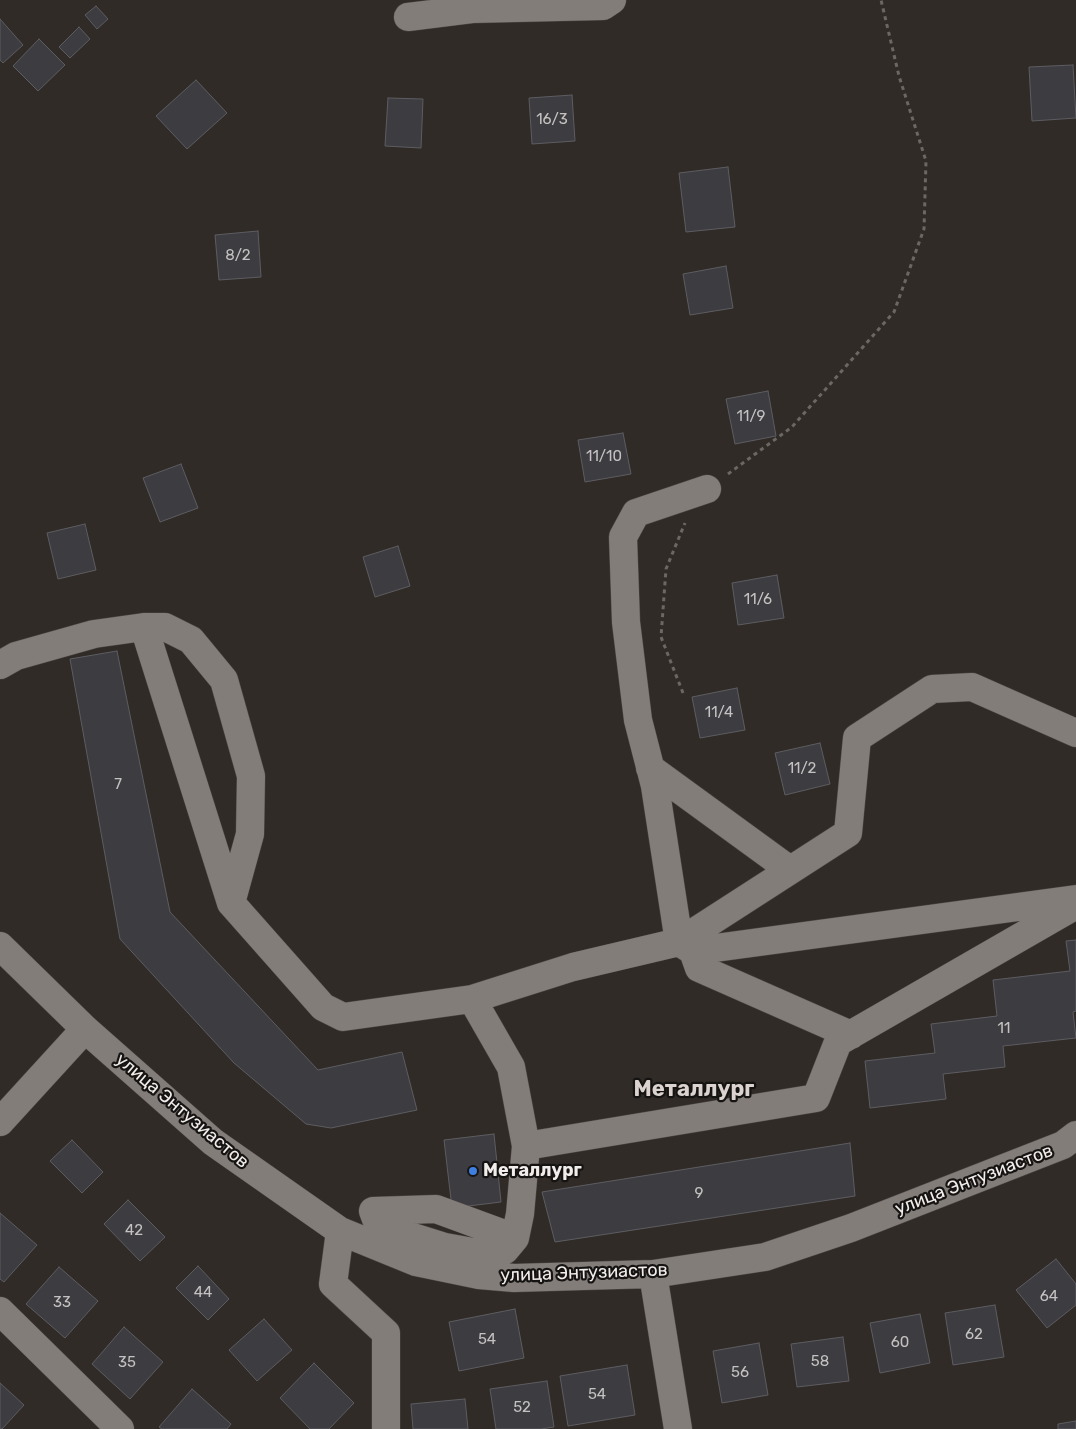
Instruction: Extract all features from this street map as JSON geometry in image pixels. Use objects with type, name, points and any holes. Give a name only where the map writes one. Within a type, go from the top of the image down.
[{"type":"street","points":[[408,17],[472,5],[603,6],[612,0]]},
{"type":"street","points":[[707,489],[636,513],[623,536],[626,622],[638,720],[655,786],[686,946],[699,968],[851,1035]]},
{"type":"street","points":[[0,665],[16,656],[94,634],[144,627],[165,627],[191,640],[224,680],[251,776],[250,834],[231,903]]},
{"type":"street","points":[[144,627],[231,903],[322,1007],[343,1017],[472,999],[573,967],[686,946],[1076,899]]},
{"type":"street","points":[[686,946],[790,870],[848,833],[857,738],[932,689],[972,687],[1076,733]]},
{"type":"street","points":[[650,768],[790,870]]},
{"type":"street","points":[[526,1146],[816,1098],[838,1042],[1076,905]]},
{"type":"street","name":"улица Энтузиастов","points":[[0,946],[85,1029],[213,1142],[340,1231],[416,1262],[482,1264],[514,1278],[653,1274],[765,1257],[851,1228],[1035,1156],[1063,1145],[1076,1135]]},
{"type":"street","points":[[472,999],[511,1067],[526,1146],[520,1214],[515,1238],[505,1250],[482,1264],[445,1247],[410,1236],[376,1219],[373,1210],[436,1209],[515,1238]]},
{"type":"street","points":[[0,1122],[85,1029]]},
{"type":"street","points":[[340,1231],[333,1284],[386,1333],[386,1429]]},
{"type":"street","points":[[653,1274],[678,1429]]},
{"type":"street","points":[[0,1311],[120,1429]]},
{"type":"path","points":[[683,693],[661,637],[666,569],[688,516],[707,489],[792,427],[894,312],[924,229],[926,161],[899,76],[881,0]]},
{"type":"building","points":[[96,6],[108,19],[97,29],[85,15]]},
{"type":"building","points":[[0,19],[23,45],[3,63],[0,60]]},
{"type":"building","points":[[79,27],[90,39],[70,58],[59,47]]},
{"type":"building","points":[[39,39],[65,65],[38,91],[13,66]]},
{"type":"building","points":[[1073,65],[1076,118],[1032,121],[1029,67]]},
{"type":"building","points":[[196,80],[227,113],[187,149],[156,116]]},
{"type":"building","points":[[572,95],[575,141],[532,144],[529,98]]},
{"type":"building","points":[[388,98],[423,99],[421,148],[385,146]]},
{"type":"building","points":[[728,167],[735,227],[686,232],[679,173]]},
{"type":"building","points":[[258,231],[261,277],[219,280],[215,235]]},
{"type":"building","points":[[726,266],[733,308],[690,315],[683,274]]},
{"type":"building","points":[[768,391],[776,436],[735,444],[726,399]]},
{"type":"building","points":[[623,433],[631,474],[585,482],[578,440]]},
{"type":"building","points":[[181,464],[198,508],[160,522],[143,478]]},
{"type":"building","points":[[85,524],[96,570],[58,579],[47,533]]},
{"type":"building","points":[[398,546],[410,586],[375,597],[363,557]]},
{"type":"building","points":[[777,575],[784,618],[738,625],[732,583]]},
{"type":"building","points":[[117,651],[170,912],[318,1070],[402,1052],[417,1110],[331,1128],[306,1124],[234,1063],[120,939],[70,659]]},
{"type":"building","points":[[737,688],[745,730],[700,738],[692,697]]},
{"type":"building","points":[[820,743],[830,784],[785,795],[775,753]]},
{"type":"building","points":[[1076,940],[1076,1011],[1073,1012],[1076,1038],[1003,1046],[1005,1067],[943,1074],[946,1099],[870,1108],[865,1061],[935,1053],[931,1024],[997,1016],[993,980],[1070,971],[1066,941]]},
{"type":"building","name":"Металлург","points":[[494,1134],[501,1202],[452,1208],[444,1140]]},
{"type":"building","points":[[72,1140],[103,1172],[82,1193],[50,1161]]},
{"type":"building","points":[[850,1143],[855,1196],[555,1242],[542,1192]]},
{"type":"building","points":[[128,1200],[165,1237],[140,1261],[104,1224]]},
{"type":"building","points":[[0,1213],[37,1245],[4,1282],[0,1279]]},
{"type":"building","points":[[1056,1259],[1076,1284],[1076,1305],[1047,1328],[1016,1290]]},
{"type":"building","points":[[198,1266],[229,1299],[208,1320],[176,1288]]},
{"type":"building","points":[[59,1267],[98,1301],[65,1338],[26,1304]]},
{"type":"building","points":[[995,1305],[1004,1357],[953,1365],[945,1313]]},
{"type":"building","points":[[515,1309],[524,1358],[459,1371],[449,1322]]},
{"type":"building","points":[[920,1314],[930,1363],[880,1373],[870,1323]]},
{"type":"building","points":[[264,1319],[292,1350],[257,1381],[229,1350]]},
{"type":"building","points":[[124,1327],[163,1362],[130,1399],[92,1364]]},
{"type":"building","points":[[843,1337],[849,1381],[797,1387],[791,1344]]},
{"type":"building","points":[[759,1343],[768,1395],[722,1403],[713,1351]]},
{"type":"building","points":[[314,1363],[354,1403],[329,1429],[310,1429],[280,1398]]},
{"type":"building","points":[[627,1365],[635,1415],[568,1426],[560,1376]]},
{"type":"building","points":[[547,1381],[554,1427],[541,1429],[496,1429],[490,1389]]},
{"type":"building","points":[[0,1383],[24,1405],[2,1429],[0,1429]]},
{"type":"building","points":[[192,1389],[231,1424],[227,1429],[162,1429],[159,1427]]},
{"type":"building","points":[[465,1399],[468,1429],[413,1429],[411,1404]]},
{"type":"building","points":[[1076,1421],[1076,1429],[1058,1429],[1058,1424]]},
{"type":"place","name":"Металлург","points":[[473,1171]]},
{"type":"district","name":"Металлург","points":[[694,1090]]}]
